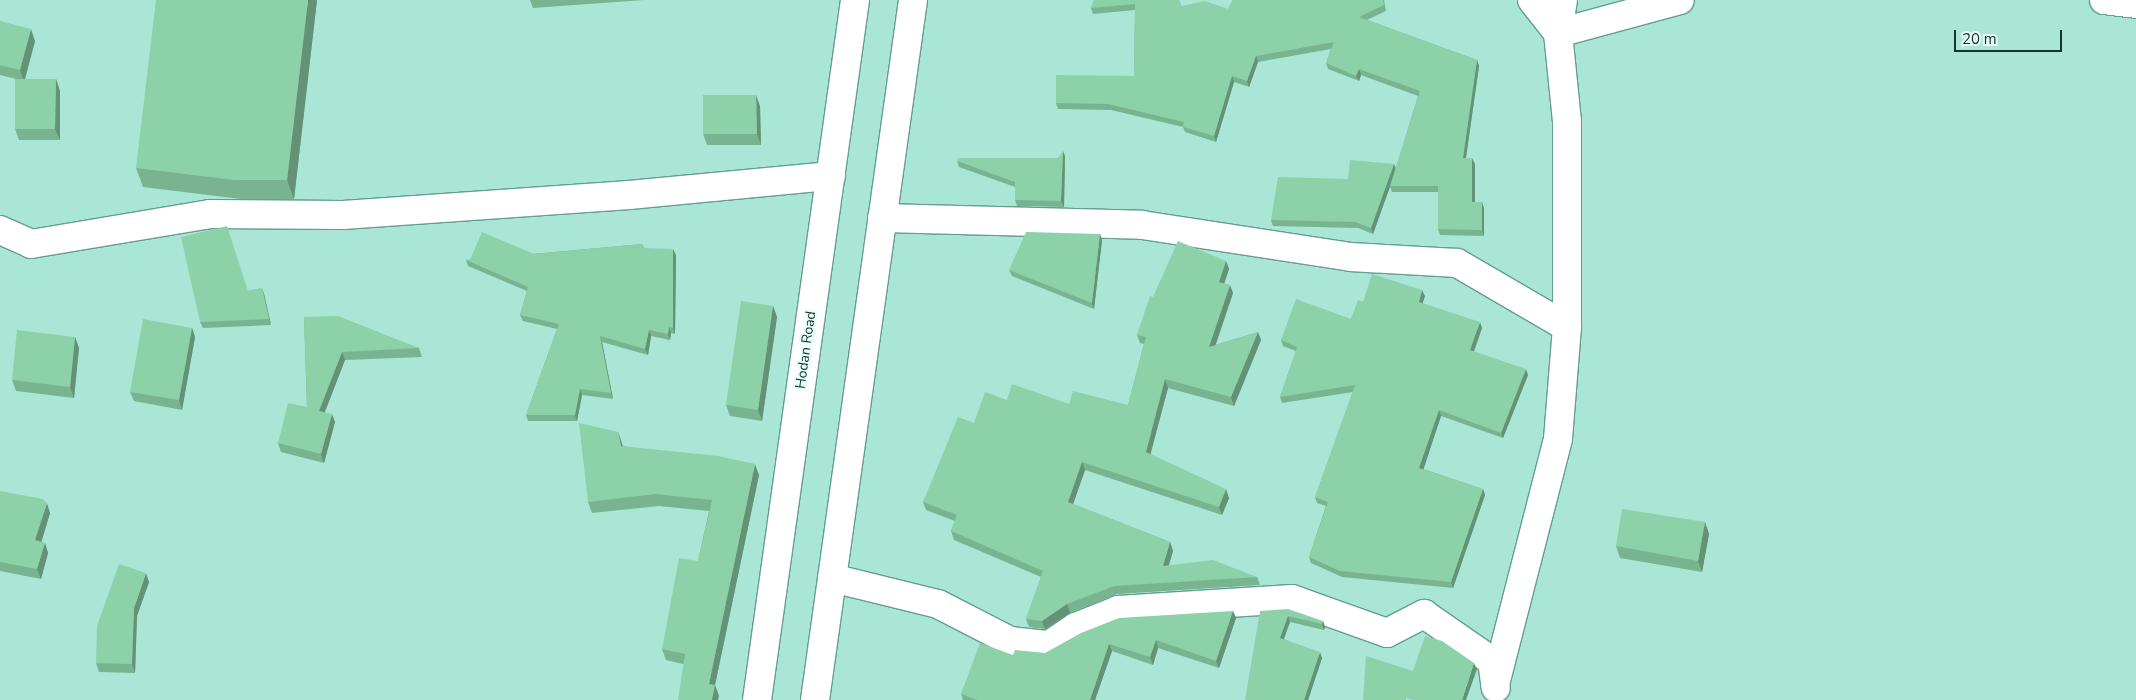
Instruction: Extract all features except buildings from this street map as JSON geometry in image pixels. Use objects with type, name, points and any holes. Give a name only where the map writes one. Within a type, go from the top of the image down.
[{"type":"street","name":"Hodan Road","points":[[757,700],[855,0]]},
{"type":"street","points":[[815,700],[913,0]]},
{"type":"street","points":[[1532,0],[1558,33]]},
{"type":"street","points":[[1496,692],[1558,440],[1567,327],[1567,121],[1558,33],[1563,0]]},
{"type":"street","points":[[1558,33],[1680,0]]},
{"type":"street","points":[[2104,0],[2136,4]]},
{"type":"street","points":[[0,230],[31,244],[210,214],[343,215],[629,195],[830,176]]},
{"type":"street","points":[[882,218],[1142,225],[1350,256],[1456,263],[1567,327]]},
{"type":"street","points":[[832,578],[938,604],[1010,641],[1049,645],[1076,627],[1118,610],[1292,599],[1387,633],[1424,614],[1492,662],[1496,692]]}]
